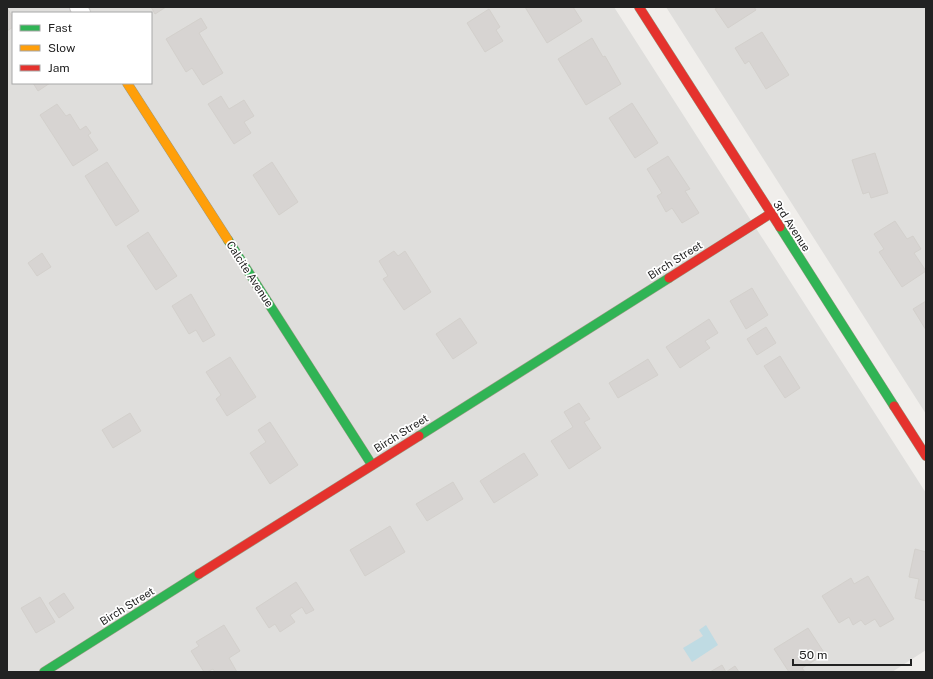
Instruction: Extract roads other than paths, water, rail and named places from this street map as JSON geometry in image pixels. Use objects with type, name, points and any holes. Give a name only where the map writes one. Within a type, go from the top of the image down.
[{"type":"street","name":"3rd Avenue","points":[[639,7],[926,456]]},
{"type":"street","name":"Calcite Avenue","points":[[128,84],[372,465]]},
{"type":"street","name":"Birch Street","points":[[44,672],[770,214]]},
{"type":"water","points":[[706,625],[718,645],[692,662],[683,648],[703,636],[699,630]]}]
